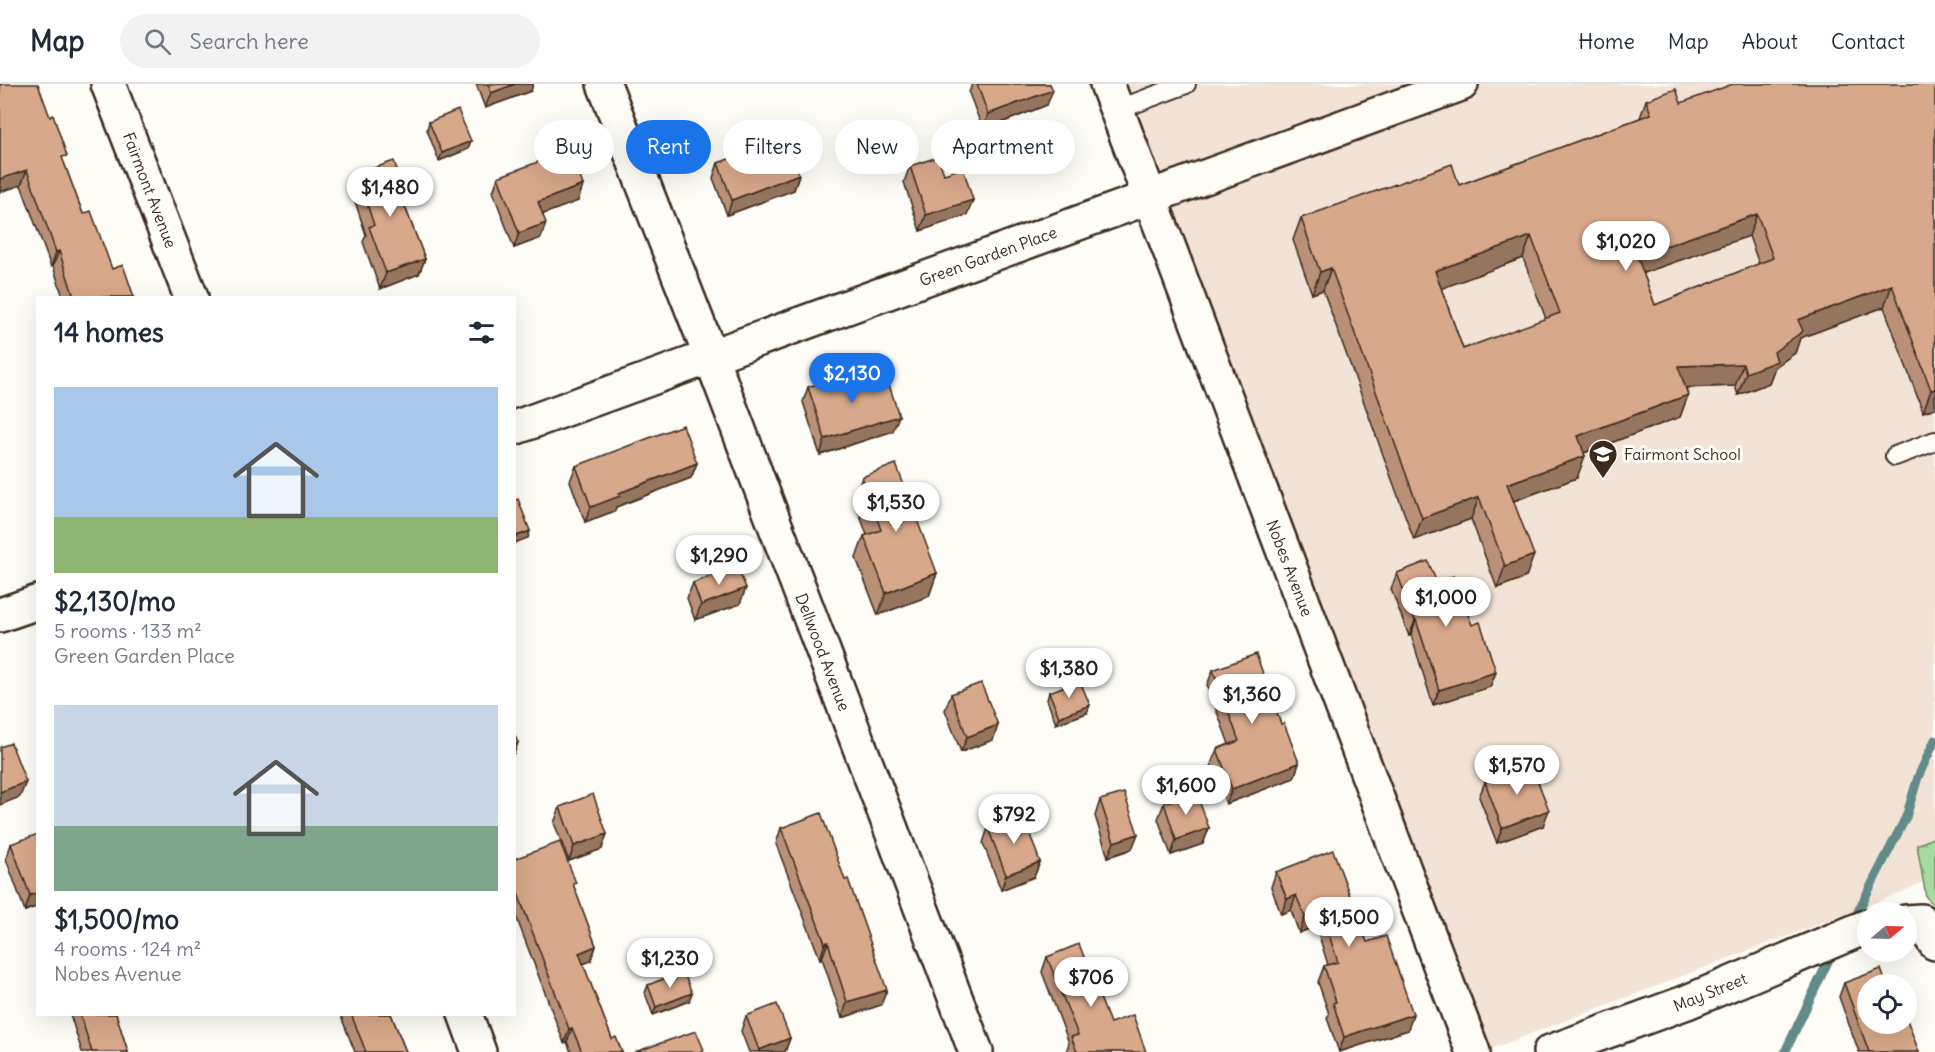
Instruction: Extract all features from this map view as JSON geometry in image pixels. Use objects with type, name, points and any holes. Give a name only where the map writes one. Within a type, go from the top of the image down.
[{"type":"street","name":"Fairmont Avenue","points":[[108,84],[191,296]]},
{"type":"street","name":"Dellwood Avenue","points":[[604,84],[711,357],[976,1052]]},
{"type":"street","name":"Green Garden Place","points":[[516,427],[1461,84]]},
{"type":"street","name":"Nobes Avenue","points":[[1112,97],[1473,1052]]},
{"type":"street","points":[[0,615],[36,603]]},
{"type":"street","name":"May Street","points":[[1550,1052],[1686,1002],[1857,931]]},
{"type":"street","points":[[466,1016],[479,1052]]},
{"type":"lane","points":[[1112,97],[1186,84]]},
{"type":"lane","points":[[1895,456],[1935,441]]},
{"type":"shaded area","name":"Fairmont School","points":[[1117,84],[1935,84],[1935,876],[1876,902],[1857,902],[1857,909],[1491,1049]]},
{"type":"green space","points":[[1935,837],[1935,907],[1926,897],[1917,845]]},
{"type":"building","points":[[0,84],[38,84],[50,117],[53,115],[67,156],[62,157],[83,214],[91,211],[112,269],[123,265],[134,296],[74,296],[59,251],[56,252],[27,170],[0,179]]},
{"type":"building","points":[[488,84],[515,84],[491,93]]},
{"type":"building","points":[[977,84],[1050,84],[1053,90],[988,114]]},
{"type":"building","points":[[1733,84],[1935,84],[1935,389],[1931,390],[1892,285],[1798,320],[1803,331],[1774,352],[1777,361],[1746,373],[1743,364],[1678,366],[1688,395],[1578,436],[1585,456],[1507,484],[1534,555],[1505,566],[1479,497],[1422,518],[1331,268],[1320,272],[1301,218],[1452,164],[1459,185],[1651,114],[1646,100],[1676,89],[1681,103]],"holes":[[[1757,214],[1773,258],[1655,305],[1637,256]],[[1531,236],[1560,313],[1463,349],[1435,271]]]},
{"type":"building","points":[[458,110],[471,141],[442,153],[429,122]]},
{"type":"building","points":[[931,159],[931,174],[965,174],[973,200],[926,215],[913,174],[919,174],[919,163]]},
{"type":"building","points":[[394,161],[406,197],[402,199],[425,259],[386,273],[369,227],[374,225],[357,174]]},
{"type":"building","points":[[723,161],[723,174],[799,174],[732,200],[718,163]]},
{"type":"building","points":[[534,164],[534,174],[579,174],[583,185],[538,202],[546,223],[519,233],[498,177]]},
{"type":"building","points":[[854,372],[859,388],[887,378],[899,416],[825,439],[808,387]]},
{"type":"building","points":[[683,425],[697,463],[619,493],[620,496],[591,507],[576,466]]},
{"type":"building","points":[[896,464],[937,573],[886,593],[864,536],[881,530],[862,477]]},
{"type":"building","points":[[518,499],[530,531],[516,536],[516,500]]},
{"type":"building","points":[[1428,561],[1437,583],[1453,576],[1472,625],[1480,622],[1496,672],[1439,690],[1416,620],[1397,573]]},
{"type":"building","points":[[737,566],[746,588],[701,605],[693,583]]},
{"type":"building","points":[[1256,654],[1281,724],[1284,723],[1299,763],[1232,789],[1217,749],[1239,741],[1213,670]]},
{"type":"building","points":[[1080,681],[1090,705],[1059,717],[1049,692]]},
{"type":"building","points":[[981,683],[998,725],[967,737],[951,694]]},
{"type":"building","points":[[11,743],[26,782],[0,792],[0,747]]},
{"type":"building","points":[[1531,764],[1549,810],[1502,828],[1485,782]]},
{"type":"building","points":[[1196,792],[1209,828],[1176,840],[1164,803]]},
{"type":"building","points":[[1124,793],[1138,834],[1114,842],[1100,800]]},
{"type":"building","points":[[593,794],[607,834],[574,846],[560,807]]},
{"type":"building","points":[[821,813],[845,880],[848,879],[887,990],[847,1002],[828,942],[825,943],[781,828]]},
{"type":"building","points":[[1023,815],[1040,862],[1006,875],[988,828]]},
{"type":"building","points":[[36,835],[36,894],[30,895],[11,844]]},
{"type":"building","points":[[560,842],[596,946],[579,953],[612,1039],[616,1037],[622,1052],[582,1052],[572,1028],[569,1029],[516,888],[516,858]]},
{"type":"building","points":[[1333,850],[1367,942],[1386,936],[1413,1014],[1344,1037],[1324,966],[1338,962],[1321,911],[1305,917],[1296,895],[1287,899],[1276,872]]},
{"type":"building","points":[[1079,944],[1110,1023],[1133,1015],[1146,1052],[1077,1052],[1071,1037],[1078,1035],[1047,957]]},
{"type":"building","points":[[1881,969],[1883,974],[1868,974]]},
{"type":"building","points":[[683,971],[692,993],[656,1007],[648,985]]},
{"type":"building","points":[[1857,978],[1857,1019],[1844,983]]},
{"type":"building","points":[[777,1004],[790,1038],[759,1050],[746,1016]]},
{"type":"building","points":[[81,1016],[117,1016],[128,1052],[92,1052]]},
{"type":"building","points":[[352,1016],[392,1016],[406,1052],[366,1052]]},
{"type":"building","points":[[696,1031],[704,1050],[699,1052],[635,1052]]},
{"type":"building","points":[[1862,1034],[1912,1034],[1919,1052],[1869,1052]]},
{"type":"waterway","points":[[1853,921],[1906,817],[1918,777],[1935,740]]},
{"type":"waterway","points":[[1785,1052],[1833,951]]},
{"type":"place","name":"Fairmont School","points":[[1603,480]]}]
